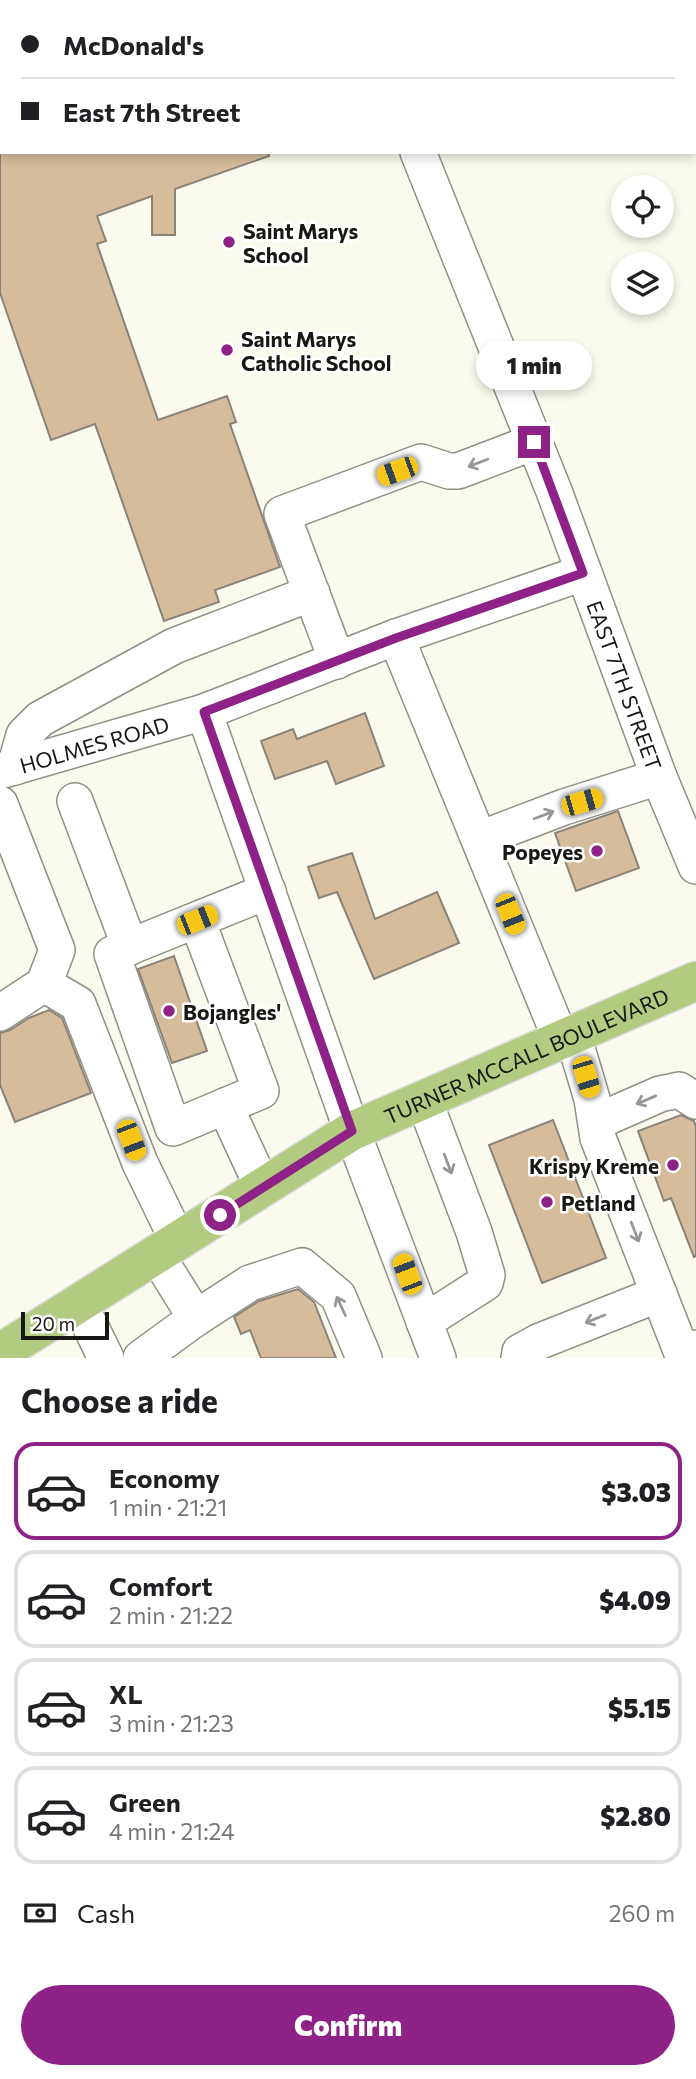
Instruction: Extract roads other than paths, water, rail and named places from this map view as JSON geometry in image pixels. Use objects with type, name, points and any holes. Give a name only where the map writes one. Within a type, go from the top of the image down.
[{"type":"main road","name":"TURNER MCCALL BOULEVARD","points":[[0,1353],[352,1131],[696,981]]},
{"type":"street","name":"EAST 7TH STREET","points":[[419,154],[534,442],[659,777],[696,866]]},
{"type":"street","points":[[337,661],[282,514],[421,462],[449,471],[458,471],[534,442]]},
{"type":"street","name":"HOLMES ROAD","points":[[7,769],[204,712],[396,638],[583,573]]},
{"type":"street","points":[[7,769],[24,735],[40,719],[174,646],[312,593]]},
{"type":"street","points":[[396,638],[567,1037],[592,1099],[598,1138],[659,1294],[683,1342]]},
{"type":"street","points":[[204,712],[352,1131],[438,1358]]},
{"type":"street","points":[[480,839],[564,807],[659,777]]},
{"type":"street","points":[[75,801],[130,947]]},
{"type":"street","points":[[0,804],[58,950],[44,984],[0,1013]]},
{"type":"street","points":[[197,920],[261,1091],[173,1128],[112,954],[268,891]]},
{"type":"street","points":[[44,984],[78,1004],[140,1163],[167,1248],[196,1318]]},
{"type":"street","points":[[596,1122],[660,1094],[679,1090],[696,1101]]},
{"type":"street","points":[[424,1100],[474,1232],[487,1275],[485,1283],[425,1322]]},
{"type":"street","points":[[225,1106],[263,1188]]},
{"type":"street","points":[[141,1358],[250,1283],[302,1266],[338,1296],[364,1358]]},
{"type":"street","points":[[519,1358],[520,1352],[538,1342],[659,1294]]},
{"type":"street","points":[[79,1303],[106,1358]]},
{"type":"place","name":"Saint Marys School","points":[[229,242]]},
{"type":"place","name":"Saint Marys Catholic School","points":[[227,350]]},
{"type":"place","name":"Popeyes","points":[[597,851]]},
{"type":"place","name":"Bojangles'","points":[[169,1011]]},
{"type":"place","name":"Krispy Kreme","points":[[673,1165]]},
{"type":"place","name":"Petland","points":[[547,1202]]}]
